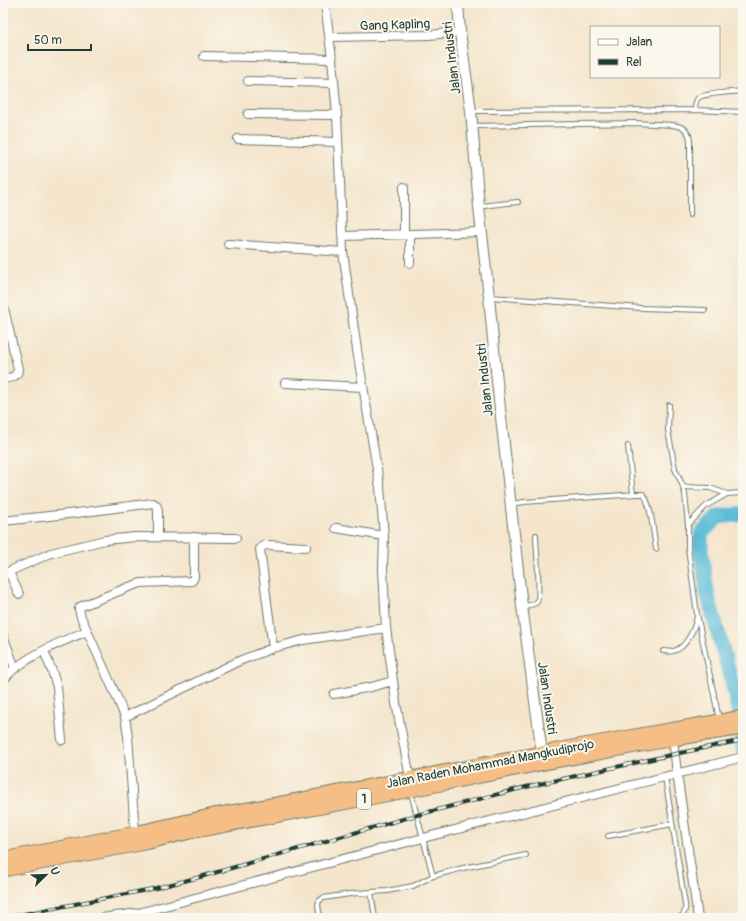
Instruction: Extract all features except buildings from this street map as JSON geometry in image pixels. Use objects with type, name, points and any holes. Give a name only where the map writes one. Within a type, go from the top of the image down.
[{"type":"highway","name":"Jalan Raden Mohammad Mangkudiprojo","points":[[3,870],[138,844],[189,827],[277,804],[410,784],[673,739],[743,717]]},
{"type":"highway","name":"Jalan Raden Mohammad Mangkudiprojo","points":[[410,784],[542,753],[724,724],[743,728]]},
{"type":"highway","name":"Jalan Raden Mohammad Mangkudiprojo","points":[[3,859],[135,833],[189,827]]},
{"type":"street","points":[[325,3],[330,38],[337,115],[343,252],[362,387],[380,487],[384,536],[383,569],[386,628],[410,784]]},
{"type":"street","name":"Jalan Industri","points":[[458,3],[522,606],[542,753]]},
{"type":"street","name":"Gang Kapling","points":[[330,38],[429,35],[460,32]]},
{"type":"street","points":[[204,56],[332,59]]},
{"type":"street","points":[[248,82],[334,83]]},
{"type":"street","points":[[248,114],[337,115]]},
{"type":"street","points":[[238,139],[338,142]]},
{"type":"street","points":[[404,187],[410,263]]},
{"type":"street","points":[[342,236],[482,232]]},
{"type":"street","points":[[228,244],[343,252]]},
{"type":"street","points":[[3,304],[18,370],[16,375],[3,379]]},
{"type":"street","points":[[285,383],[362,387]]},
{"type":"street","points":[[3,521],[153,504],[156,505],[158,510],[158,537]]},
{"type":"street","points":[[336,528],[384,536]]},
{"type":"street","points":[[135,833],[128,736],[125,717],[115,691],[79,612],[80,608],[84,605],[141,583],[188,582],[193,580],[194,537]]},
{"type":"street","points":[[19,594],[6,573],[51,553],[92,543],[123,538],[236,538]]},
{"type":"street","points":[[273,648],[260,549],[267,545],[306,547]]},
{"type":"street","points":[[125,717],[239,661],[273,648],[303,640],[386,628]]},
{"type":"street","points":[[3,680],[26,660],[87,631]]},
{"type":"street","points":[[3,636],[15,668]]},
{"type":"street","points":[[44,651],[57,687],[62,740]]},
{"type":"street","points":[[334,694],[371,687],[393,680]]},
{"type":"street","points":[[673,739],[698,918]]},
{"type":"street","points":[[102,918],[139,915],[423,838],[743,757]]},
{"type":"lane","points":[[696,110],[696,101],[700,97],[743,91]]},
{"type":"lane","points":[[470,111],[696,110],[743,112]]},
{"type":"lane","points":[[472,126],[635,123],[673,125],[681,127],[688,133],[690,141],[690,215]]},
{"type":"lane","points":[[479,207],[518,202]]},
{"type":"lane","points":[[489,297],[641,308],[705,310]]},
{"type":"lane","points":[[669,405],[668,430],[675,469],[685,494],[688,525],[688,548],[697,614],[724,724]]},
{"type":"lane","points":[[628,446],[633,494]]},
{"type":"lane","points":[[683,488],[710,488],[727,494],[743,494]]},
{"type":"lane","points":[[511,504],[642,494],[646,496],[656,549]]},
{"type":"lane","points":[[688,525],[706,506],[727,494]]},
{"type":"lane","points":[[522,606],[534,604],[538,599],[536,535]]},
{"type":"lane","points":[[663,651],[672,652],[684,644],[693,632],[697,614]]},
{"type":"lane","points":[[665,776],[686,909],[685,913],[679,918]]},
{"type":"lane","points":[[410,784],[433,876]]},
{"type":"lane","points":[[608,836],[672,824]]},
{"type":"lane","points":[[320,918],[318,901],[320,899],[339,895],[387,891],[413,886],[433,876],[526,855]]},
{"type":"lane","points":[[371,892],[375,918]]},
{"type":"waterway","points":[[743,514],[718,517],[701,534],[701,550],[708,597],[736,697],[743,749]]},
{"type":"waterway","points":[[736,697],[743,695]]},
{"type":"railway","points":[[3,918],[152,889],[200,877],[417,815],[526,787],[743,740]]}]
